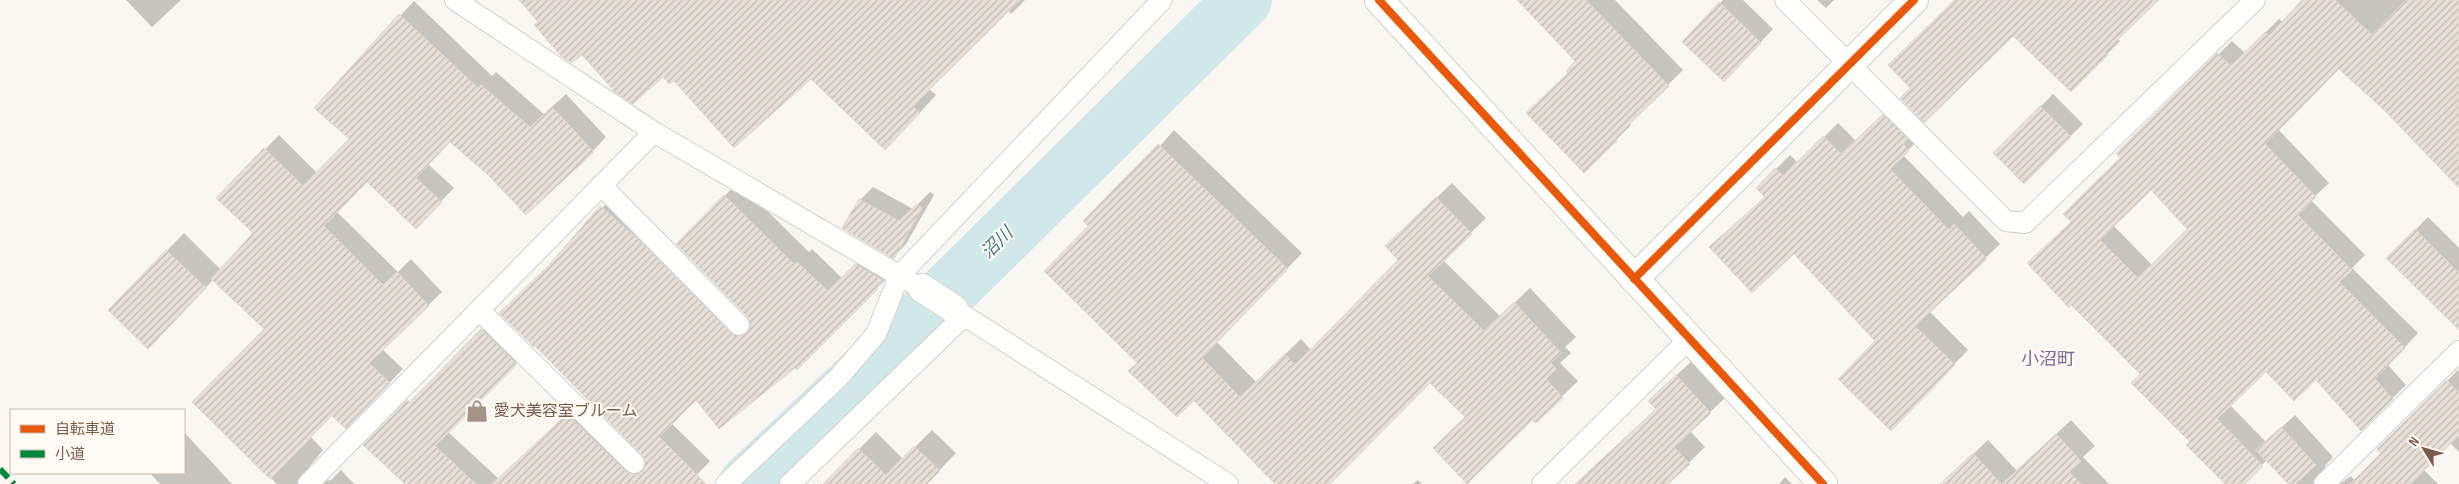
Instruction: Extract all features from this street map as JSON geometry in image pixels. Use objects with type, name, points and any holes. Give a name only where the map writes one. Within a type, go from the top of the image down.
[{"type":"street","points":[[1379,0],[1823,484]]},
{"type":"street","points":[[1634,279],[1914,0]]},
{"type":"street","points":[[910,282],[959,313]]},
{"type":"lane","points":[[455,0],[654,132],[910,282]]},
{"type":"lane","points":[[726,484],[838,378],[876,334],[910,282],[1162,0]]},
{"type":"lane","points":[[1785,0],[2006,221],[2025,222],[2255,0]]},
{"type":"lane","points":[[308,484],[654,132]]},
{"type":"lane","points":[[601,186],[739,325]]},
{"type":"lane","points":[[479,310],[634,463]]},
{"type":"lane","points":[[790,484],[959,313],[1228,484]]},
{"type":"lane","points":[[1542,484],[1689,339]]},
{"type":"lane","points":[[2324,484],[2459,351]]},
{"type":"building","points":[[519,0],[1020,0],[913,106],[920,113],[885,150],[811,79],[734,148],[674,81],[669,84],[663,77],[633,104],[615,92],[582,55],[572,63],[561,56],[534,25],[538,22]]},
{"type":"building","points":[[1517,0],[1586,0],[1669,86],[1615,138],[1617,141],[1584,173],[1526,113],[1568,73],[1566,71],[1575,61]]},
{"type":"building","points":[[1954,0],[2159,0],[2105,52],[2108,55],[2071,92],[2013,36],[1924,123],[1900,98],[1910,88],[1888,65]]},
{"type":"building","points":[[2302,0],[2335,0],[2372,35],[2406,0],[2459,0],[2459,188],[2384,110],[2339,69],[2265,144],[2316,197],[2298,215],[2352,270],[2339,282],[2405,348],[2375,379],[2393,399],[2361,431],[2316,380],[2294,401],[2266,372],[2217,419],[2263,466],[2245,484],[2225,484],[2186,445],[2190,442],[2131,383],[2140,374],[2071,305],[2069,308],[2027,263],[2071,222],[2063,214],[2120,158],[2116,153],[2217,53],[2231,66],[2265,32],[2269,36]],"holes":[[[2151,190],[2187,229],[2138,278],[2100,240]]]},
{"type":"building","points":[[1719,2],[1761,43],[1724,82],[1682,42]]},
{"type":"building","points":[[399,14],[478,88],[481,85],[530,127],[552,107],[594,152],[526,215],[487,174],[450,142],[416,178],[442,202],[416,229],[367,182],[324,226],[383,285],[397,272],[429,306],[369,363],[390,383],[346,429],[332,416],[270,479],[192,402],[264,329],[211,279],[253,233],[216,198],[264,148],[303,186],[349,139],[314,108]]},
{"type":"building","points":[[2040,106],[2071,137],[2024,184],[1993,153]]},
{"type":"building","points":[[1883,114],[1908,139],[1903,144],[1909,151],[1890,169],[1949,230],[1954,224],[1987,259],[1915,326],[1955,365],[1891,431],[1838,379],[1875,341],[1794,254],[1752,293],[1709,247],[1765,197],[1756,188],[1775,168],[1783,176],[1823,136],[1841,154]]},
{"type":"building","points":[[1158,144],[1288,269],[1202,358],[1240,397],[1285,354],[1295,365],[1398,260],[1385,246],[1436,197],[1472,234],[1428,276],[1484,331],[1514,302],[1561,353],[1551,363],[1556,369],[1546,379],[1563,398],[1536,423],[1532,420],[1467,484],[1433,448],[1465,417],[1430,383],[1330,484],[1275,484],[1194,401],[1177,417],[1128,371],[1137,363],[1044,271],[1088,226],[1083,221]]},
{"type":"building","points":[[724,195],[795,265],[797,262],[828,291],[855,264],[882,280],[875,292],[797,370],[795,368],[719,429],[696,400],[659,437],[706,484],[492,484],[567,414],[626,472],[637,475],[643,471],[646,460],[642,455],[535,346],[499,313],[548,266],[600,206],[638,239],[731,333],[742,336],[750,329],[748,317],[676,244]]},
{"type":"building","points":[[859,199],[899,221],[917,204],[922,208],[894,259],[842,228]]},
{"type":"building","points":[[2415,229],[2459,273],[2459,330],[2386,258]]},
{"type":"building","points":[[166,250],[206,288],[148,349],[108,310]]},
{"type":"building","points":[[481,329],[517,364],[435,446],[476,484],[405,484],[363,445],[407,400],[410,402]]},
{"type":"building","points":[[1676,375],[1711,413],[1674,447],[1690,464],[1668,484],[1575,484],[1656,409],[1648,401]]},
{"type":"building","points":[[2447,380],[2459,393],[2459,435],[2411,484],[2350,484],[2381,453],[2377,449]]},
{"type":"building","points":[[2281,427],[2316,465],[2295,484],[2288,484],[2256,450]]},
{"type":"building","points":[[2056,434],[2081,461],[2069,472],[2081,484],[2002,484]]},
{"type":"building","points":[[914,446],[940,471],[927,484],[823,484],[858,448],[886,475]]},
{"type":"building","points":[[1973,453],[2001,484],[1940,484]]},
{"type":"waterway","name":"沼川","points":[[748,484],[872,367],[1243,0]]},
{"type":"marked path","points":[[0,469],[14,484]]},
{"type":"cycle path","points":[[1379,0],[1823,484]]},
{"type":"cycle path","points":[[1634,279],[1914,0]]},
{"type":"place","name":"愛犬美容室ブルーム","points":[[477,411]]},
{"type":"district","name":"小沼町","points":[[2048,359]]}]
